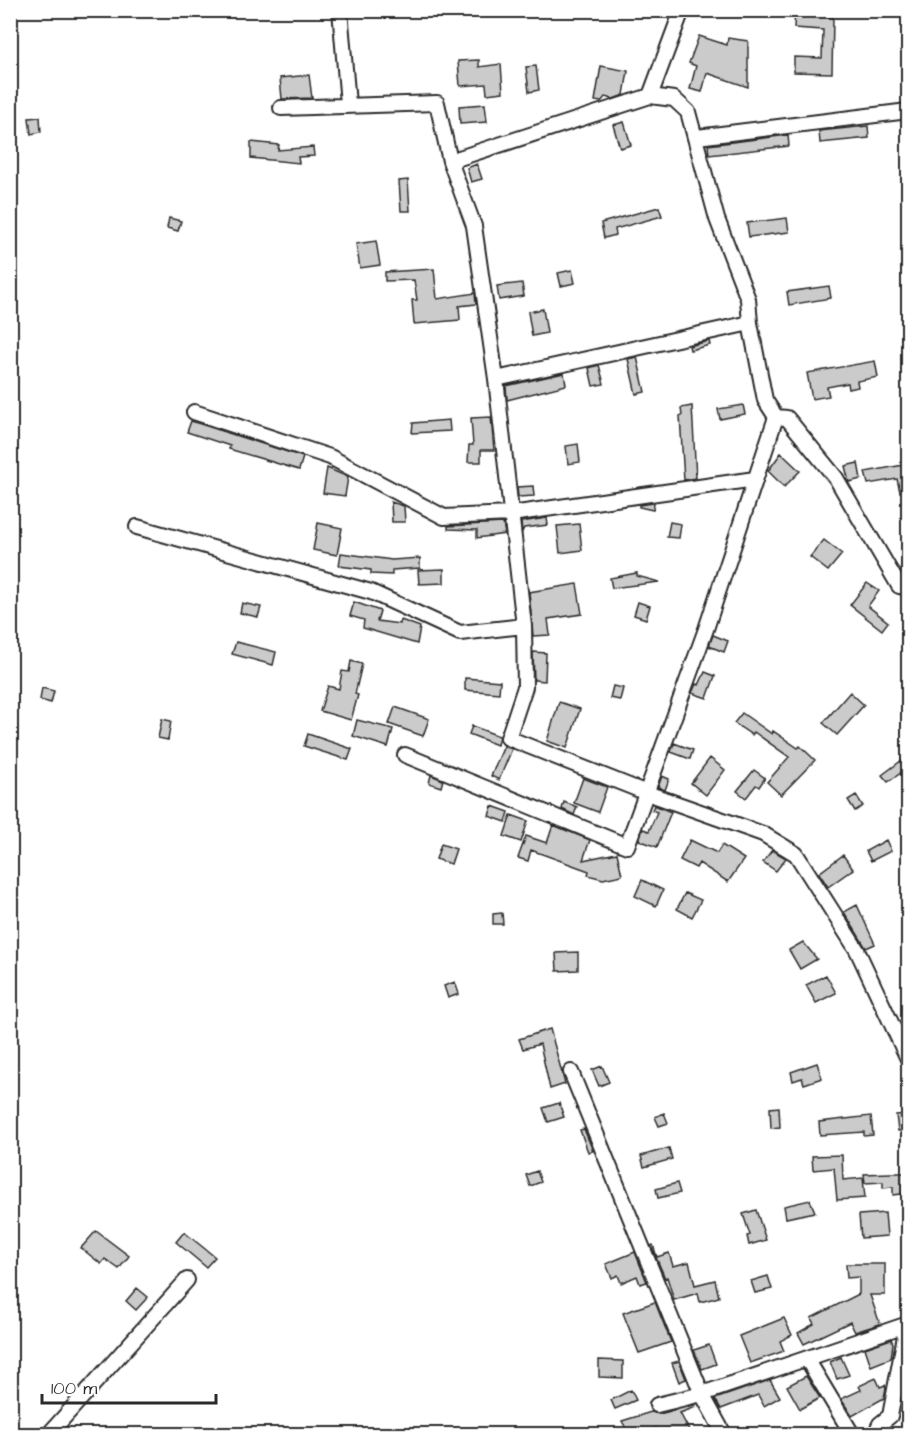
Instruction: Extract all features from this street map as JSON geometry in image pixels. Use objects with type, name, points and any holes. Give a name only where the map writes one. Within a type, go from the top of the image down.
[{"type":"street","points":[[340,10],[348,104]]},
{"type":"street","points":[[650,96],[682,10]]},
{"type":"street","points":[[450,161],[650,96],[674,99],[688,112],[697,137],[717,219],[748,299],[750,323],[765,400],[776,417]]},
{"type":"street","points":[[281,108],[348,104],[436,103],[450,161],[474,226],[496,379],[524,626],[525,687],[508,738],[647,793],[763,834],[796,854],[857,950],[908,1052]]},
{"type":"street","points":[[697,137],[909,111]]},
{"type":"street","points":[[496,379],[750,323]]},
{"type":"street","points":[[194,412],[330,457],[444,517],[511,514],[755,479]]},
{"type":"street","points":[[405,755],[627,846],[706,629],[776,417]]},
{"type":"street","points":[[776,417],[787,418],[836,478],[899,586],[909,588]]},
{"type":"street","points":[[137,527],[371,592],[460,633],[524,626]]},
{"type":"street","points":[[571,1072],[702,1394],[724,1434]]},
{"type":"street","points":[[49,1434],[187,1280]]},
{"type":"street","points":[[657,1405],[702,1394],[908,1325],[890,1416],[880,1424],[875,1434]]},
{"type":"street","points":[[807,1359],[852,1434]]},
{"type":"building","points":[[795,10],[812,10],[811,16],[833,17],[832,73],[794,72],[794,57],[822,58],[823,30],[794,28]]},
{"type":"building","points":[[699,36],[727,45],[728,38],[748,41],[748,87],[707,73],[702,92],[690,89],[696,66],[689,63]]},
{"type":"building","points":[[479,60],[479,67],[501,64],[503,92],[487,94],[486,84],[460,86],[458,61]]},
{"type":"building","points":[[536,66],[539,90],[529,92],[526,67]]},
{"type":"building","points":[[601,66],[628,71],[624,95],[613,99],[605,97],[601,102],[595,101]]},
{"type":"building","points":[[309,75],[312,98],[282,99],[280,78]]},
{"type":"building","points":[[485,104],[487,122],[460,124],[459,106]]},
{"type":"building","points":[[40,117],[41,132],[31,134],[29,118]]},
{"type":"building","points":[[624,122],[631,145],[620,148],[613,125]]},
{"type":"building","points":[[868,126],[869,138],[820,143],[819,131]]},
{"type":"building","points":[[788,135],[789,146],[709,155],[708,145]]},
{"type":"building","points":[[251,142],[279,145],[278,150],[313,147],[314,156],[298,157],[299,163],[251,158]]},
{"type":"building","points":[[477,164],[482,179],[471,182],[467,168]]},
{"type":"building","points":[[408,180],[410,211],[401,211],[399,181]]},
{"type":"building","points":[[659,207],[662,216],[615,229],[616,235],[604,238],[601,223]]},
{"type":"building","points":[[169,218],[181,221],[178,231],[167,228]]},
{"type":"building","points":[[787,218],[789,232],[749,237],[747,223]]},
{"type":"building","points":[[376,241],[380,265],[360,268],[356,244]]},
{"type":"building","points":[[434,269],[437,299],[475,293],[476,304],[459,306],[460,320],[414,324],[412,300],[417,300],[414,280],[385,281],[385,272]]},
{"type":"building","points":[[572,270],[575,283],[561,286],[558,273]]},
{"type":"building","points":[[522,283],[524,296],[499,300],[497,286]]},
{"type":"building","points":[[829,286],[831,298],[789,305],[787,292]]},
{"type":"building","points":[[543,309],[547,333],[532,336],[528,312]]},
{"type":"building","points":[[709,341],[710,345],[690,350],[689,346]]},
{"type":"building","points":[[637,357],[645,392],[636,394],[628,359]]},
{"type":"building","points":[[875,361],[878,377],[857,381],[858,387],[849,389],[848,383],[827,387],[829,396],[812,399],[807,373]]},
{"type":"building","points":[[599,365],[604,384],[593,386],[589,368]]},
{"type":"building","points":[[564,373],[566,385],[507,400],[506,386]]},
{"type":"building","points":[[743,405],[745,414],[720,419],[718,409]]},
{"type":"building","points":[[692,406],[696,478],[684,480],[680,416],[682,416],[681,408]]},
{"type":"building","points":[[491,417],[494,450],[481,450],[481,462],[468,462],[469,445],[473,445],[471,418]]},
{"type":"building","points":[[449,420],[450,431],[412,433],[413,423]]},
{"type":"building","points":[[191,421],[303,457],[299,470],[229,449],[230,446],[187,432]]},
{"type":"building","points":[[578,444],[580,462],[568,464],[566,446]]},
{"type":"building","points":[[781,453],[800,471],[784,487],[768,471]]},
{"type":"building","points":[[858,463],[861,479],[849,482],[845,466]]},
{"type":"building","points":[[909,464],[909,491],[900,492],[897,479],[868,484],[865,472]]},
{"type":"building","points":[[327,468],[348,477],[345,496],[323,493]]},
{"type":"building","points":[[533,486],[534,496],[518,497],[517,487]]},
{"type":"building","points":[[391,502],[404,506],[405,522],[392,522]]},
{"type":"building","points":[[654,503],[653,510],[639,507],[639,505]]},
{"type":"building","points":[[547,518],[548,525],[524,528],[522,532],[521,522]]},
{"type":"building","points":[[670,522],[681,524],[679,538],[667,537]]},
{"type":"building","points":[[318,523],[342,528],[337,555],[313,550]]},
{"type":"building","points":[[503,523],[505,534],[477,538],[477,530],[448,529],[448,526]]},
{"type":"building","points":[[579,524],[582,550],[560,553],[557,526]]},
{"type":"building","points":[[824,540],[842,554],[828,571],[810,557]]},
{"type":"building","points":[[341,553],[392,560],[420,558],[420,568],[392,570],[392,575],[371,574],[371,570],[339,566]]},
{"type":"building","points":[[444,569],[444,583],[419,584],[418,570]]},
{"type":"building","points":[[637,573],[637,576],[659,582],[612,588],[610,578]]},
{"type":"building","points":[[867,583],[879,591],[868,606],[888,622],[882,630],[850,605]]},
{"type":"building","points":[[577,584],[582,614],[548,619],[550,635],[533,636],[529,592]]},
{"type":"building","points":[[354,602],[380,611],[377,621],[400,624],[401,620],[420,627],[417,644],[363,628],[364,620],[350,616]]},
{"type":"building","points":[[638,602],[650,606],[646,619],[634,615]]},
{"type":"building","points":[[242,603],[261,607],[258,617],[240,613]]},
{"type":"building","points":[[713,635],[728,641],[724,652],[709,646]]},
{"type":"building","points":[[236,642],[276,652],[273,665],[232,654]]},
{"type":"building","points":[[533,652],[546,653],[545,681],[534,680]]},
{"type":"building","points":[[351,661],[362,664],[355,694],[358,695],[351,720],[320,711],[328,686],[339,689],[342,671],[349,672]]},
{"type":"building","points":[[705,672],[715,676],[707,698],[692,693]]},
{"type":"building","points":[[465,678],[500,681],[499,693],[465,690]]},
{"type":"building","points":[[613,686],[623,688],[620,700],[610,698]]},
{"type":"building","points":[[42,688],[54,691],[51,703],[40,700]]},
{"type":"building","points":[[850,692],[864,705],[837,735],[823,723]]},
{"type":"building","points":[[559,702],[580,709],[567,748],[547,741]]},
{"type":"building","points":[[395,707],[429,719],[423,736],[389,724]]},
{"type":"building","points":[[742,713],[772,734],[773,731],[798,748],[800,746],[815,760],[781,795],[767,782],[789,757],[754,732],[752,735],[734,723]]},
{"type":"building","points":[[162,719],[171,721],[168,740],[158,738]]},
{"type":"building","points":[[357,720],[393,729],[388,747],[353,736]]},
{"type":"building","points":[[472,726],[499,736],[497,745],[469,734]]},
{"type":"building","points":[[308,734],[352,749],[348,760],[304,746]]},
{"type":"building","points":[[674,743],[693,750],[690,759],[671,752]]},
{"type":"building","points":[[504,746],[512,749],[499,780],[491,776]]},
{"type":"building","points":[[909,755],[909,767],[888,782],[882,775]]},
{"type":"building","points":[[710,758],[725,770],[706,795],[691,783]]},
{"type":"building","points":[[754,770],[765,778],[759,787],[756,785],[746,798],[737,791]]},
{"type":"building","points":[[431,775],[443,780],[441,787],[429,783]]},
{"type":"building","points":[[662,776],[669,779],[665,790],[658,787]]},
{"type":"building","points":[[583,778],[607,787],[598,812],[574,803]]},
{"type":"building","points":[[856,795],[863,806],[855,811],[848,800]]},
{"type":"building","points":[[564,802],[577,807],[574,815],[562,809]]},
{"type":"building","points":[[654,805],[671,812],[657,847],[639,840],[643,829],[649,831],[657,812],[652,810]]},
{"type":"building","points":[[492,806],[509,812],[506,822],[489,816]]},
{"type":"building","points":[[511,815],[528,821],[521,842],[504,836]]},
{"type":"building","points":[[553,825],[590,840],[583,860],[617,853],[622,875],[603,879],[588,875],[589,871],[531,850],[528,861],[518,858],[526,836],[547,843]]},
{"type":"building","points":[[690,840],[717,853],[722,845],[744,859],[728,882],[699,863],[696,868],[680,860]]},
{"type":"building","points":[[886,840],[891,851],[871,861],[866,851]]},
{"type":"building","points":[[441,844],[456,849],[451,864],[436,859]]},
{"type":"building","points":[[772,850],[786,858],[776,871],[763,862]]},
{"type":"building","points":[[843,855],[853,869],[828,887],[819,873]]},
{"type":"building","points":[[642,880],[663,890],[656,906],[635,896]]},
{"type":"building","points":[[685,893],[701,900],[692,917],[677,909]]},
{"type":"building","points":[[857,905],[875,944],[866,948],[844,912]]},
{"type":"building","points":[[502,913],[503,924],[493,924],[493,914]]},
{"type":"building","points":[[803,942],[817,959],[800,969],[789,950]]},
{"type":"building","points":[[578,952],[578,970],[557,971],[556,953]]},
{"type":"building","points":[[826,975],[836,993],[816,1003],[806,985]]},
{"type":"building","points":[[455,982],[459,994],[448,998],[444,986]]},
{"type":"building","points":[[550,1029],[565,1084],[550,1089],[540,1044],[523,1049],[519,1039]]},
{"type":"building","points":[[817,1063],[822,1078],[804,1084],[802,1078],[793,1081],[791,1072]]},
{"type":"building","points":[[602,1066],[609,1082],[599,1086],[592,1070]]},
{"type":"building","points":[[559,1103],[564,1117],[548,1122],[543,1108]]},
{"type":"building","points":[[779,1107],[780,1127],[771,1128],[770,1108]]},
{"type":"building","points":[[664,1113],[668,1123],[659,1126],[655,1117]]},
{"type":"building","points":[[909,1114],[909,1130],[898,1131],[896,1115]]},
{"type":"building","points":[[871,1116],[873,1135],[864,1136],[864,1132],[820,1135],[819,1122]]},
{"type":"building","points":[[584,1129],[593,1151],[588,1152],[580,1130]]},
{"type":"building","points":[[669,1148],[672,1159],[644,1167],[641,1156]]},
{"type":"building","points":[[842,1155],[843,1180],[863,1178],[865,1198],[837,1200],[834,1168],[813,1170],[812,1156]]},
{"type":"building","points":[[537,1171],[541,1182],[530,1186],[526,1175]]},
{"type":"building","points":[[909,1173],[909,1193],[893,1195],[893,1187],[883,1188],[883,1182],[865,1183],[864,1174]]},
{"type":"building","points":[[677,1183],[680,1193],[658,1198],[656,1189]]},
{"type":"building","points":[[810,1200],[815,1212],[786,1218],[784,1206]]},
{"type":"building","points":[[756,1210],[766,1240],[749,1245],[747,1236],[750,1235],[743,1214]]},
{"type":"building","points":[[885,1213],[887,1236],[861,1238],[859,1215]]},
{"type":"building","points":[[96,1231],[129,1256],[119,1269],[105,1259],[101,1264],[81,1248]]},
{"type":"building","points":[[184,1232],[215,1257],[206,1267],[176,1242]]},
{"type":"building","points":[[653,1245],[657,1257],[669,1253],[673,1266],[689,1262],[695,1285],[715,1280],[719,1297],[700,1302],[698,1293],[674,1300],[667,1277],[665,1278],[651,1246]]},
{"type":"building","points":[[635,1252],[647,1282],[640,1284],[637,1276],[621,1283],[618,1275],[612,1278],[606,1264]]},
{"type":"building","points":[[846,1264],[885,1264],[885,1295],[870,1295],[880,1324],[855,1332],[850,1322],[804,1344],[798,1333],[814,1324],[811,1318],[859,1294],[859,1277],[847,1278]]},
{"type":"building","points":[[768,1276],[772,1289],[755,1293],[751,1281]]},
{"type":"building","points":[[137,1288],[148,1297],[136,1310],[126,1301]]},
{"type":"building","points":[[655,1302],[671,1342],[639,1353],[623,1313]]},
{"type":"building","points":[[784,1318],[792,1335],[780,1341],[784,1351],[750,1363],[739,1336]]},
{"type":"building","points":[[891,1339],[893,1343],[891,1358],[871,1366],[865,1348]]},
{"type":"building","points":[[709,1345],[716,1364],[702,1369],[694,1350]]},
{"type":"building","points":[[841,1357],[849,1375],[837,1379],[830,1362]]},
{"type":"building","points":[[599,1360],[623,1361],[623,1378],[599,1377]]},
{"type":"building","points":[[679,1361],[686,1379],[679,1382],[672,1363]]},
{"type":"building","points":[[806,1376],[820,1398],[800,1409],[787,1386]]},
{"type":"building","points":[[876,1378],[880,1387],[885,1385],[884,1398],[852,1416],[841,1399],[861,1390],[859,1386]]},
{"type":"building","points":[[770,1380],[780,1397],[764,1406],[758,1395],[721,1409],[715,1399]]},
{"type":"building","points":[[631,1390],[636,1400],[615,1409],[611,1400]]},
{"type":"building","points":[[695,1405],[696,1407],[680,1413],[691,1434],[659,1434],[656,1428],[645,1434],[629,1434],[622,1421],[651,1412],[659,1414]]}]
